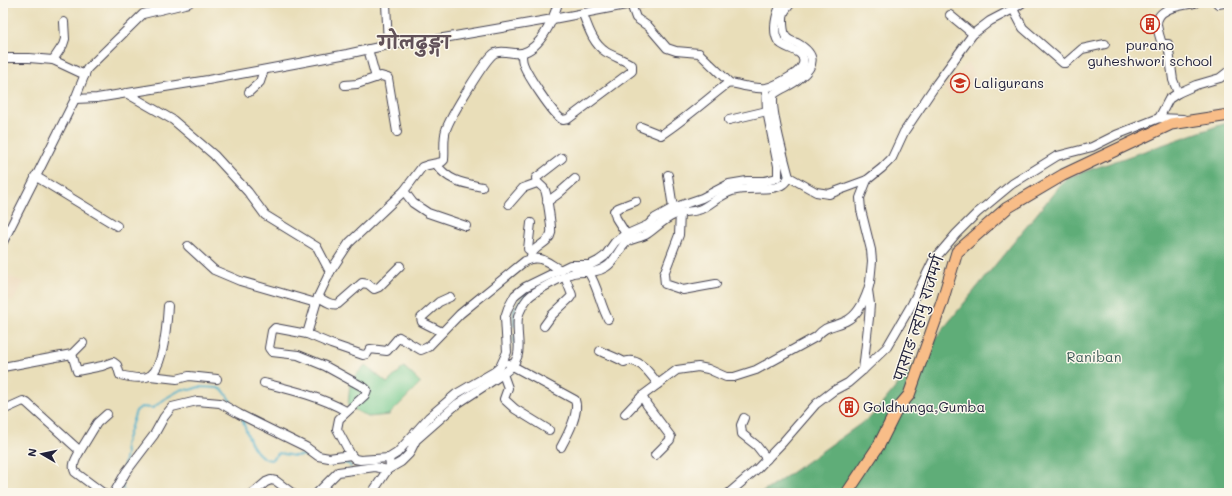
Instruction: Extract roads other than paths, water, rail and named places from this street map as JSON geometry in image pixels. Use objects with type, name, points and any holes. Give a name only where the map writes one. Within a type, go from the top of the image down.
[{"type":"main road","name":"पासाङ ल्हामु राजमर्ग","points":[[847,493],[879,445],[897,409],[910,395],[942,302],[957,252],[1007,208],[1063,175],[1171,124],[1229,116]]},
{"type":"street","points":[[3,242],[75,99],[87,69],[143,14],[189,3]]},
{"type":"street","points":[[386,3],[388,45]]},
{"type":"street","points":[[307,334],[317,300],[330,272],[349,242],[404,191],[422,167],[436,164],[444,160],[444,136],[446,128],[471,84],[487,61],[494,53],[522,53],[534,46],[545,33],[553,20],[558,3]]},
{"type":"street","points":[[75,99],[97,98],[208,80],[388,45],[432,40],[553,20],[631,4],[645,3]]},
{"type":"street","points":[[631,4],[636,18],[649,27],[667,48],[676,51],[698,53],[730,83],[742,86],[766,88],[789,77],[800,70],[803,65],[802,54],[781,44],[777,40],[775,29],[777,14],[782,3]]},
{"type":"street","points":[[791,3],[784,13],[784,32],[787,38],[809,52],[812,62],[811,68],[799,80],[777,92],[773,96],[774,112],[789,178],[816,192],[829,194],[867,180],[882,168],[892,158],[904,132],[937,83],[973,34],[990,21],[1022,3]]},
{"type":"street","points":[[1178,93],[1172,80],[1168,44],[1162,44],[1157,26],[1158,17],[1165,11],[1195,3]]},
{"type":"street","points":[[1217,3],[1224,3]]},
{"type":"street","points":[[1013,9],[1023,28],[1063,63],[1066,64],[1082,49],[1105,44]]},
{"type":"street","points":[[522,53],[522,61],[532,81],[560,118],[563,120],[568,119],[632,71],[633,68],[632,65],[625,60],[602,49],[595,42],[583,14]]},
{"type":"street","points":[[950,15],[973,34]]},
{"type":"street","points":[[53,60],[65,39],[64,22]]},
{"type":"street","points":[[368,49],[376,78]]},
{"type":"street","points":[[3,58],[53,60],[85,75]]},
{"type":"street","points":[[249,92],[260,82],[264,70]]},
{"type":"street","points":[[1159,118],[1169,99],[1196,85],[1220,78],[1229,71]]},
{"type":"street","points":[[345,85],[357,84],[385,76],[388,78],[397,132]]},
{"type":"street","points":[[641,127],[661,135],[677,125],[693,110],[730,83]]},
{"type":"street","points":[[372,493],[397,453],[429,417],[456,394],[500,367],[517,360],[519,351],[517,322],[520,312],[529,297],[560,275],[570,265],[590,265],[598,261],[605,256],[615,242],[648,225],[655,218],[676,210],[729,184],[747,181],[765,181],[778,177],[778,166],[767,112],[766,88]]},
{"type":"street","points":[[126,93],[173,120],[214,155],[248,192],[266,215],[317,247],[330,272]]},
{"type":"street","points":[[729,120],[767,112]]},
{"type":"street","points":[[729,493],[758,469],[816,404],[833,391],[848,383],[887,347],[912,304],[933,261],[976,213],[1012,184],[1057,156],[1092,147],[1116,135],[1159,118],[1206,120]]},
{"type":"street","points":[[389,464],[355,460],[337,429],[339,418],[365,395],[367,390],[324,366],[298,355],[272,352],[270,348],[272,332],[275,328],[307,334],[352,352],[366,355],[370,349],[387,351],[399,337],[421,350],[428,347],[460,314],[525,262],[550,236],[551,231],[545,190],[537,183],[536,178],[562,158]]},
{"type":"street","points":[[436,164],[446,176],[464,184],[482,187]]},
{"type":"street","points":[[668,175],[676,210],[679,235],[664,274],[665,284],[683,290],[716,284]]},
{"type":"street","points":[[35,176],[116,226]]},
{"type":"street","points":[[676,210],[697,210],[704,208],[717,197],[732,191],[746,188],[774,187],[783,185],[789,178]]},
{"type":"street","points":[[547,202],[575,179]]},
{"type":"street","points":[[625,414],[642,396],[677,370],[698,367],[708,369],[726,377],[734,377],[756,370],[816,337],[828,326],[846,321],[856,314],[864,302],[871,273],[871,250],[861,210],[860,198],[867,180]]},
{"type":"street","points":[[509,204],[523,188],[537,183]]},
{"type":"street","points":[[404,191],[413,203],[428,213],[466,226]]},
{"type":"street","points":[[625,238],[614,211],[636,201]]},
{"type":"street","points":[[531,223],[528,249],[533,255],[546,262],[560,275],[572,295],[547,320],[544,326]]},
{"type":"street","points":[[317,493],[338,472],[401,462],[409,454],[416,440],[457,404],[503,374],[508,364],[505,316],[515,295],[531,284],[560,275],[589,273],[600,270],[612,262],[625,238]]},
{"type":"street","points":[[188,246],[214,270],[240,281],[335,305],[362,283],[368,284],[374,289],[379,287],[400,266]]},
{"type":"street","points":[[589,273],[595,282],[602,307],[608,319]]},
{"type":"street","points":[[863,370],[870,304],[868,290]]},
{"type":"street","points":[[442,332],[422,322],[421,318],[439,302],[450,298]]},
{"type":"street","points":[[150,376],[155,370],[164,343],[168,306]]},
{"type":"street","points":[[3,367],[72,354],[83,343]]},
{"type":"street","points":[[600,351],[616,357],[624,362],[630,360],[638,363],[658,384]]},
{"type":"street","points":[[72,354],[77,371],[113,362],[117,365],[120,375],[177,379],[189,376],[217,379]]},
{"type":"street","points":[[508,364],[574,400],[576,404],[574,417],[561,447]]},
{"type":"street","points":[[503,374],[508,388],[504,399],[506,402],[549,430]]},
{"type":"street","points":[[264,383],[300,392],[346,411]]},
{"type":"street","points":[[642,396],[671,437],[670,440],[655,455]]},
{"type":"street","points":[[3,410],[22,401],[27,403],[80,451]]},
{"type":"street","points":[[114,493],[126,472],[154,435],[164,417],[172,407],[191,402],[207,401],[220,403],[306,447],[318,456],[330,458],[351,455]]},
{"type":"street","points":[[103,493],[75,472],[73,468],[80,451],[97,423],[107,414]]},
{"type":"street","points":[[744,418],[741,425],[742,434],[756,445],[767,459]]},
{"type":"street","points":[[253,493],[266,482],[271,480],[276,481],[292,493]]},
{"type":"waterway","points":[[775,183],[781,181],[783,173],[782,166]]},
{"type":"waterway","points":[[594,268],[603,264],[621,243]]},
{"type":"waterway","points":[[514,326],[514,310],[529,289]]},
{"type":"waterway","points":[[514,336],[515,348]]},
{"type":"waterway","points":[[123,470],[126,454],[125,445],[136,411],[141,407],[153,408],[166,398],[182,389],[190,390],[199,387],[218,388],[224,391],[235,408]]},
{"type":"waterway","points":[[242,418],[255,450],[265,458],[271,460],[279,453],[294,456],[313,456]]},
{"type":"waterway","points":[[333,461],[349,464],[351,467]]},
{"type":"waterway","points":[[122,484],[124,493]]},
{"type":"place","name":"purano guheshwori school","points":[[1150,24]]},
{"type":"place","name":"Laligurans","points":[[960,83]]},
{"type":"place","name":"Goldhunga,Gumba","points":[[849,407]]},
{"type":"district","name":"गोलढुङ्गा","points":[[414,43]]},
{"type":"park label","name":"Raniban","points":[[1094,357]]}]
